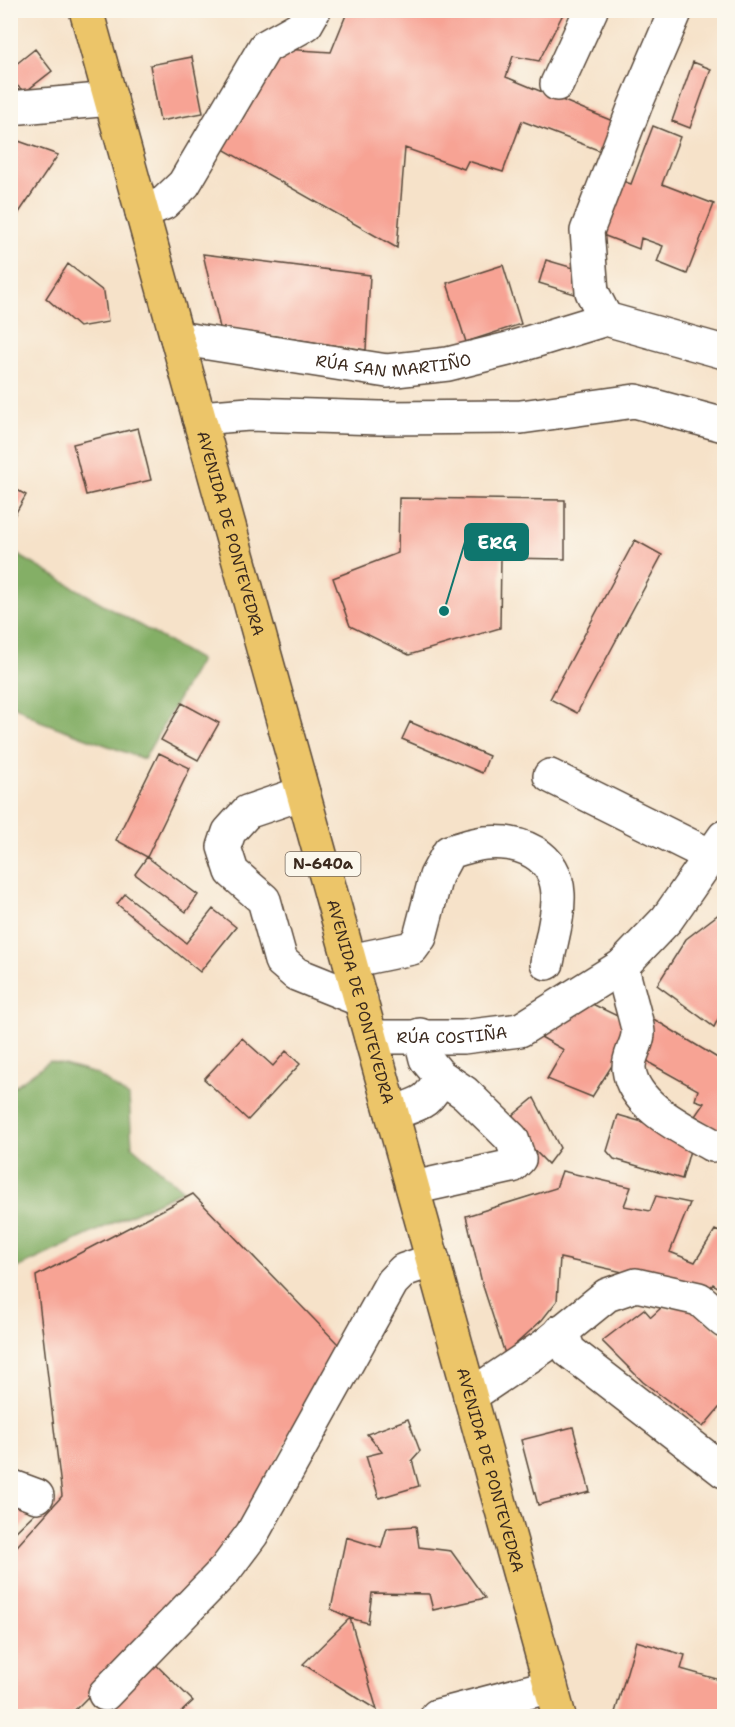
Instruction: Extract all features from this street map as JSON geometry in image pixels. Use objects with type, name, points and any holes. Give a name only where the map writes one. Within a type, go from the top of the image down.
[{"type":"main road","name":"AVENIDA DE PONTEVEDRA","points":[[86,10],[555,1701]]},
{"type":"street","points":[[142,212],[164,203],[184,184],[265,47],[306,24],[314,10]]},
{"type":"street","points":[[557,84],[591,10]]},
{"type":"street","points":[[676,10],[635,106],[588,231],[592,292],[606,319],[724,352]]},
{"type":"street","points":[[10,108],[111,99]]},
{"type":"street","name":"RÚA SAN MARTIÑO","points":[[177,338],[387,371],[448,364],[508,349],[606,319]]},
{"type":"street","points":[[199,418],[249,414],[380,418],[521,417],[635,402],[724,424]]},
{"type":"street","points":[[550,776],[718,846]]},
{"type":"street","points":[[303,793],[248,812],[229,832],[224,847],[232,872],[264,900],[281,961],[296,974],[310,981],[361,1000]]},
{"type":"street","points":[[350,961],[412,948],[420,937],[436,876],[449,852],[484,843],[516,845],[536,851],[546,861],[555,877],[558,896],[548,963]]},
{"type":"street","name":"RÚA COSTIÑA","points":[[371,1037],[420,1035],[463,1037],[520,1030],[622,966],[668,919],[718,846]]},
{"type":"street","points":[[622,966],[625,987],[639,1032],[629,1069],[634,1088],[652,1106],[677,1125],[712,1145]]},
{"type":"street","points":[[413,1188],[512,1166],[519,1159],[512,1139],[465,1093],[440,1076],[426,1059],[420,1035]]},
{"type":"street","points":[[392,1113],[424,1102],[434,1092],[440,1076]]},
{"type":"street","points":[[105,1694],[225,1570],[252,1534],[392,1282],[404,1270],[433,1260]]},
{"type":"street","points":[[470,1396],[534,1353],[607,1295],[636,1285],[699,1299],[724,1322]]},
{"type":"street","points":[[561,1331],[569,1351],[724,1471]]},
{"type":"street","points":[[437,1716],[555,1701]]},
{"type":"green space","points":[[11,551],[200,660],[144,759],[40,721],[11,703]]},
{"type":"green space","points":[[50,1061],[96,1074],[129,1097],[132,1146],[183,1190],[11,1271],[11,1089]]},
{"type":"building","points":[[348,10],[565,10],[539,61],[513,56],[506,77],[615,122],[606,153],[522,121],[503,172],[468,161],[464,169],[405,148],[397,248],[223,149],[283,49],[331,52]]},
{"type":"building","points":[[35,49],[52,71],[25,92],[10,80],[10,69]]},
{"type":"building","points":[[192,57],[203,113],[160,121],[150,65]]},
{"type":"building","points":[[693,62],[711,69],[690,128],[672,121]]},
{"type":"building","points":[[653,126],[680,137],[662,184],[714,204],[687,274],[657,262],[663,246],[641,238],[639,249],[600,234],[620,180],[631,184]]},
{"type":"building","points":[[10,138],[58,155],[10,226]]},
{"type":"building","points":[[203,254],[370,275],[366,350],[220,328]]},
{"type":"building","points":[[546,260],[577,269],[578,295],[539,283]]},
{"type":"building","points":[[68,264],[104,292],[108,322],[79,327],[46,298]]},
{"type":"building","points":[[503,265],[521,324],[466,342],[447,283]]},
{"type":"building","points":[[138,428],[151,480],[86,495],[73,444]]},
{"type":"building","points":[[10,486],[26,495],[10,523]]},
{"type":"building","points":[[399,498],[565,500],[565,559],[501,558],[500,628],[409,655],[350,626],[333,578],[398,553]]},
{"type":"building","points":[[635,540],[662,555],[577,713],[550,699]]},
{"type":"building","points":[[182,703],[219,723],[198,760],[161,740]]},
{"type":"building","points":[[410,722],[489,756],[482,773],[402,739]]},
{"type":"building","points":[[159,753],[190,768],[147,857],[116,840]]},
{"type":"building","points":[[147,857],[198,895],[186,912],[135,874]]},
{"type":"building","points":[[125,894],[186,943],[213,909],[236,927],[200,972],[117,904]]},
{"type":"building","points":[[724,910],[724,1007],[714,1027],[657,985],[686,939]]},
{"type":"building","points":[[584,1000],[632,1023],[613,1064],[592,1097],[547,1079],[564,1050],[541,1037]]},
{"type":"building","points":[[652,1018],[724,1062],[724,1134],[695,1116],[704,1103],[695,1100],[698,1090],[653,1065],[639,1054]]},
{"type":"building","points":[[242,1038],[273,1066],[286,1051],[300,1064],[248,1120],[204,1079]]},
{"type":"building","points":[[534,1098],[560,1148],[548,1164],[506,1121]]},
{"type":"building","points":[[618,1115],[670,1130],[692,1143],[682,1179],[614,1159],[607,1151]]},
{"type":"building","points":[[562,1171],[631,1187],[624,1206],[650,1211],[656,1196],[690,1203],[670,1252],[695,1262],[715,1230],[724,1234],[724,1291],[713,1284],[708,1291],[560,1258],[557,1301],[542,1320],[505,1354],[482,1283],[466,1216],[556,1188]]},
{"type":"building","points":[[193,1194],[340,1346],[220,1564],[69,1716],[10,1716],[10,1554],[62,1496],[36,1276]]},
{"type":"building","points":[[684,1302],[724,1337],[724,1402],[703,1427],[643,1382],[602,1341],[644,1309],[651,1317],[662,1307],[670,1310]]},
{"type":"building","points":[[408,1419],[420,1451],[412,1460],[419,1486],[379,1498],[366,1456],[382,1452],[367,1434]]},
{"type":"building","points":[[573,1427],[590,1492],[538,1505],[521,1440]]},
{"type":"building","points":[[10,1500],[38,1510],[12,1535],[10,1534]]},
{"type":"building","points":[[416,1526],[419,1547],[451,1551],[485,1598],[433,1610],[429,1594],[372,1593],[368,1623],[331,1609],[346,1537],[381,1548],[387,1528]]},
{"type":"building","points":[[350,1618],[377,1710],[303,1664]]},
{"type":"building","points":[[636,1641],[685,1655],[681,1669],[724,1681],[724,1716],[614,1716]]},
{"type":"building","points":[[146,1655],[193,1701],[177,1716],[116,1716],[100,1701]]},
{"type":"place","name":"ERG","points":[[444,611]]}]
